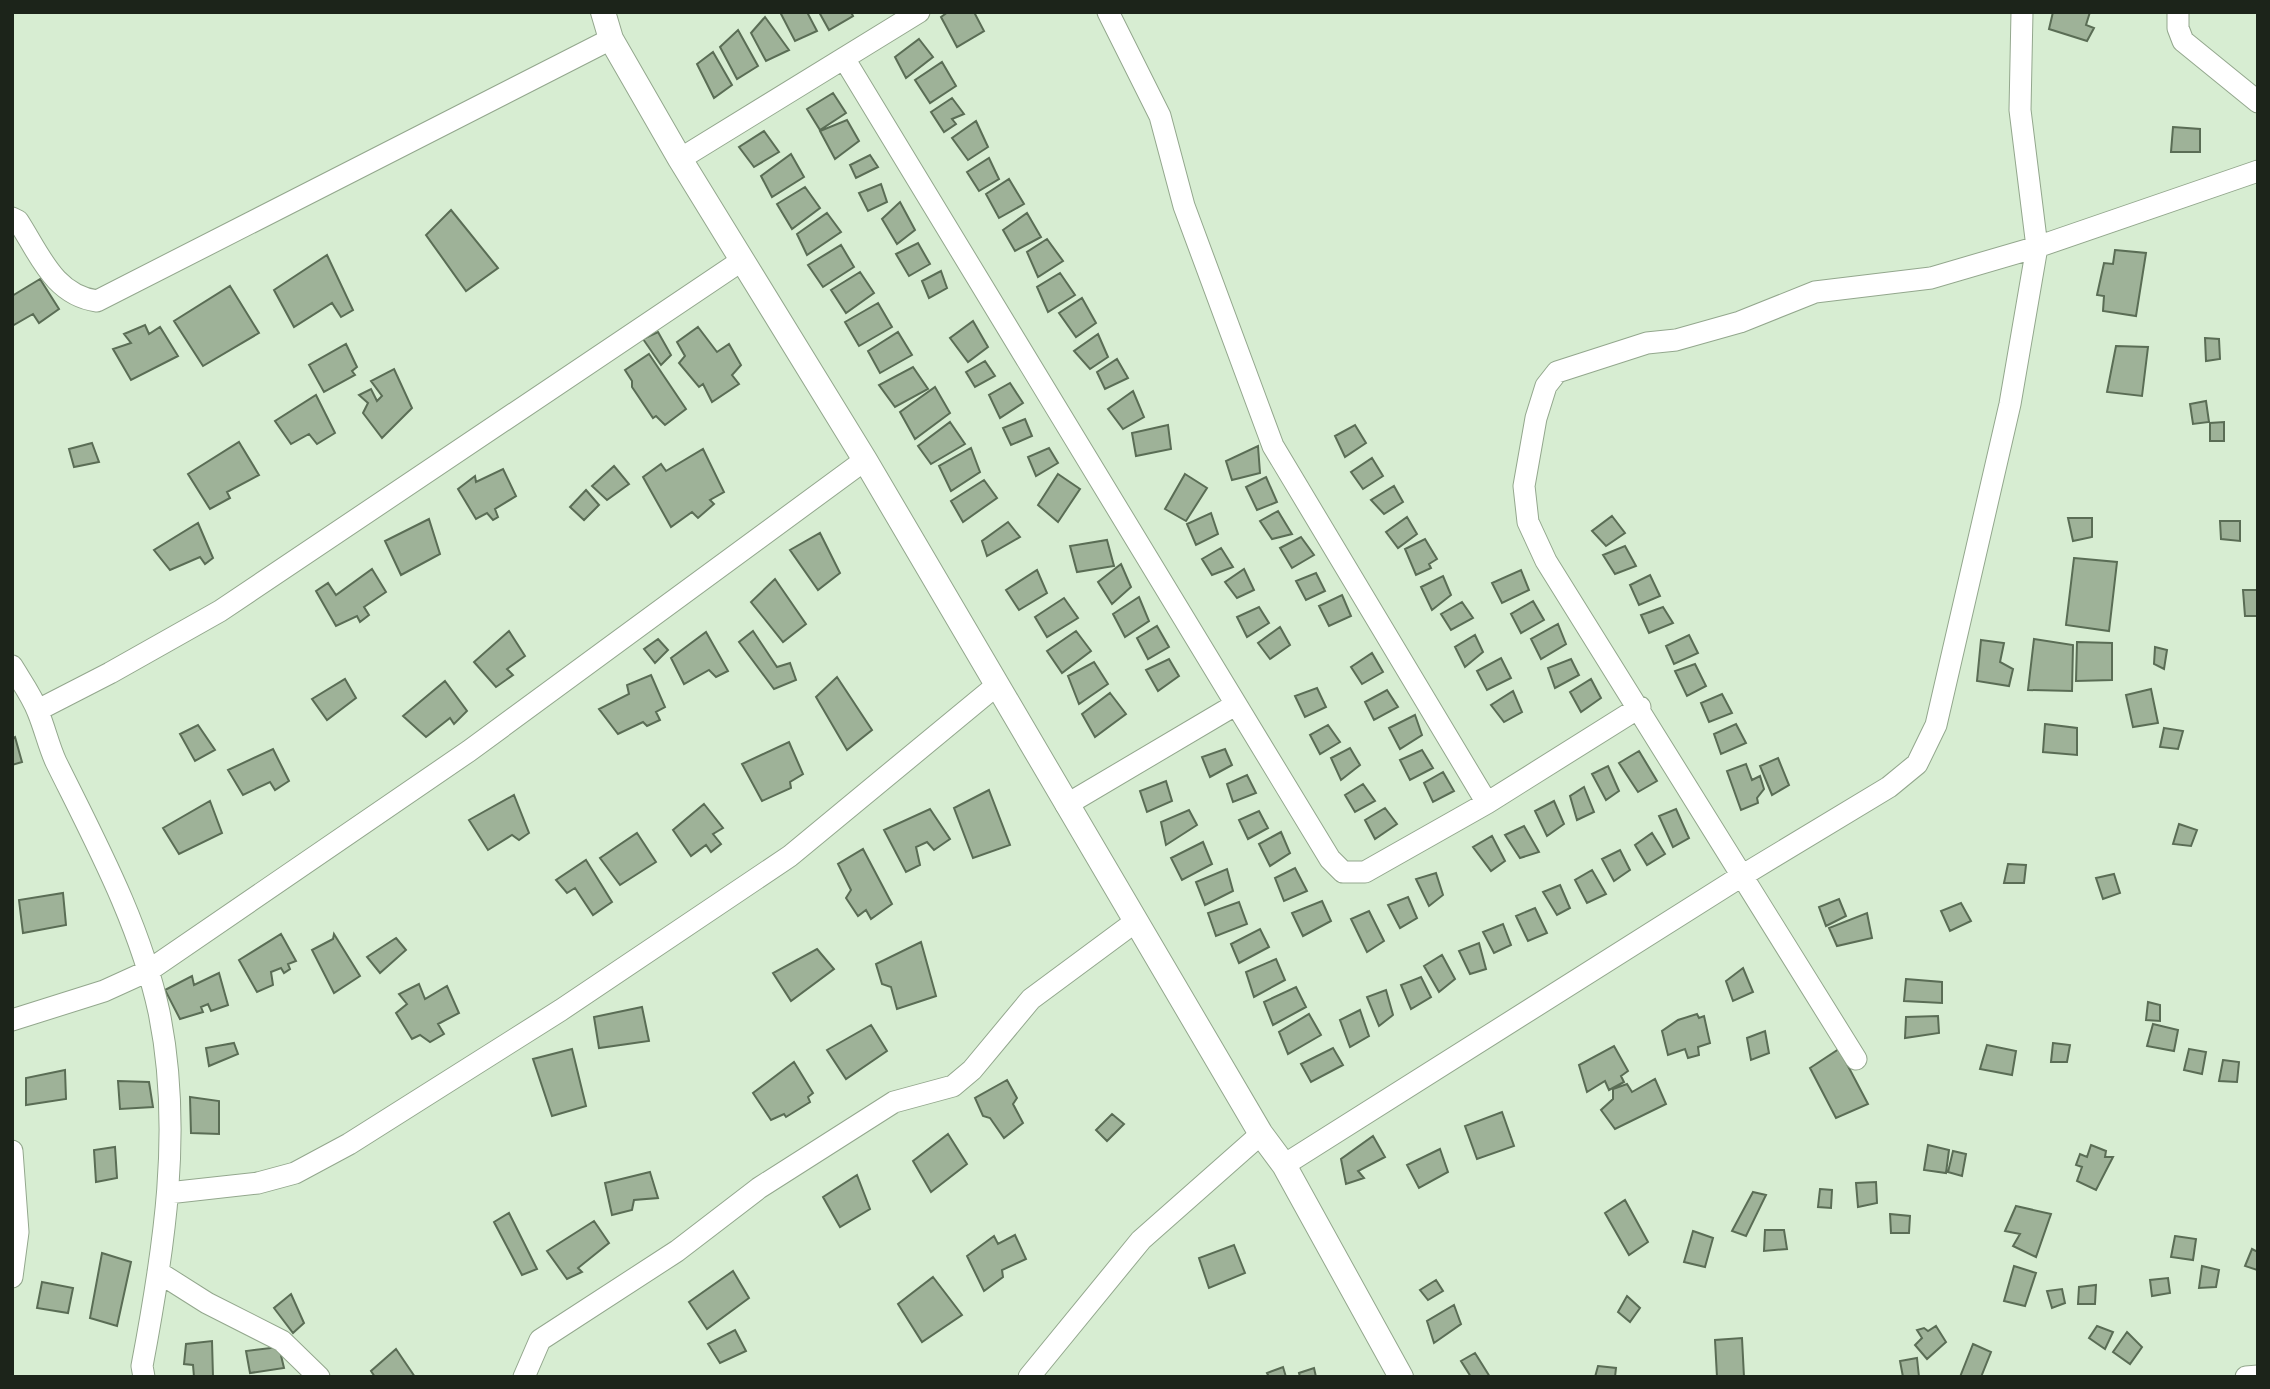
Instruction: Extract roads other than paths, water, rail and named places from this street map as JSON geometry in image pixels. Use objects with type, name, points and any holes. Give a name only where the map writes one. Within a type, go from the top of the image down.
[{"type":"street","points":[[603,12],[611,39],[680,159],[865,460],[1261,1134],[1284,1165],[1401,1377]]},
{"type":"street","points":[[680,159],[845,60],[919,12]]},
{"type":"street","points":[[1108,12],[1160,116],[1184,206],[1273,446],[1487,803]]},
{"type":"street","points":[[1284,1165],[1740,877],[1889,787],[1916,764],[1936,725],[2010,404],[2037,247],[2020,110],[2022,12]]},
{"type":"street","points":[[2178,12],[2178,28],[2183,41],[2258,102]]},
{"type":"street","points":[[12,218],[18,221],[63,290],[79,299],[97,301],[611,39]]},
{"type":"street","points":[[845,60],[1235,705],[1330,859],[1342,872],[1365,872],[1487,803],[1640,707]]},
{"type":"street","points":[[1856,1059],[1740,877],[1640,707],[1546,561],[1528,522],[1524,486],[1536,418],[1546,386],[1557,372],[1647,343],[1676,340],[1740,322],[1815,292],[1931,278],[2037,247],[2258,171]]},
{"type":"street","points":[[37,710],[110,673],[220,611],[741,261]]},
{"type":"street","points":[[12,1020],[104,990],[148,971],[469,751],[865,460]]},
{"type":"street","points":[[12,666],[37,710],[55,760],[92,828],[148,971],[159,1013],[170,1085],[168,1193],[142,1366],[144,1377]]},
{"type":"street","points":[[168,1193],[258,1183],[295,1173],[349,1144],[561,1010],[790,856],[997,685]]},
{"type":"street","points":[[1066,805],[1235,705]]},
{"type":"street","points":[[524,1377],[540,1340],[677,1251],[759,1188],[894,1102],[953,1086],[972,1070],[1031,999],[1135,922]]},
{"type":"street","points":[[1030,1377],[1141,1240],[1261,1134]]},
{"type":"street","points":[[12,1151],[18,1232],[12,1277]]},
{"type":"street","points":[[158,1272],[207,1303],[282,1341],[320,1377]]}]
